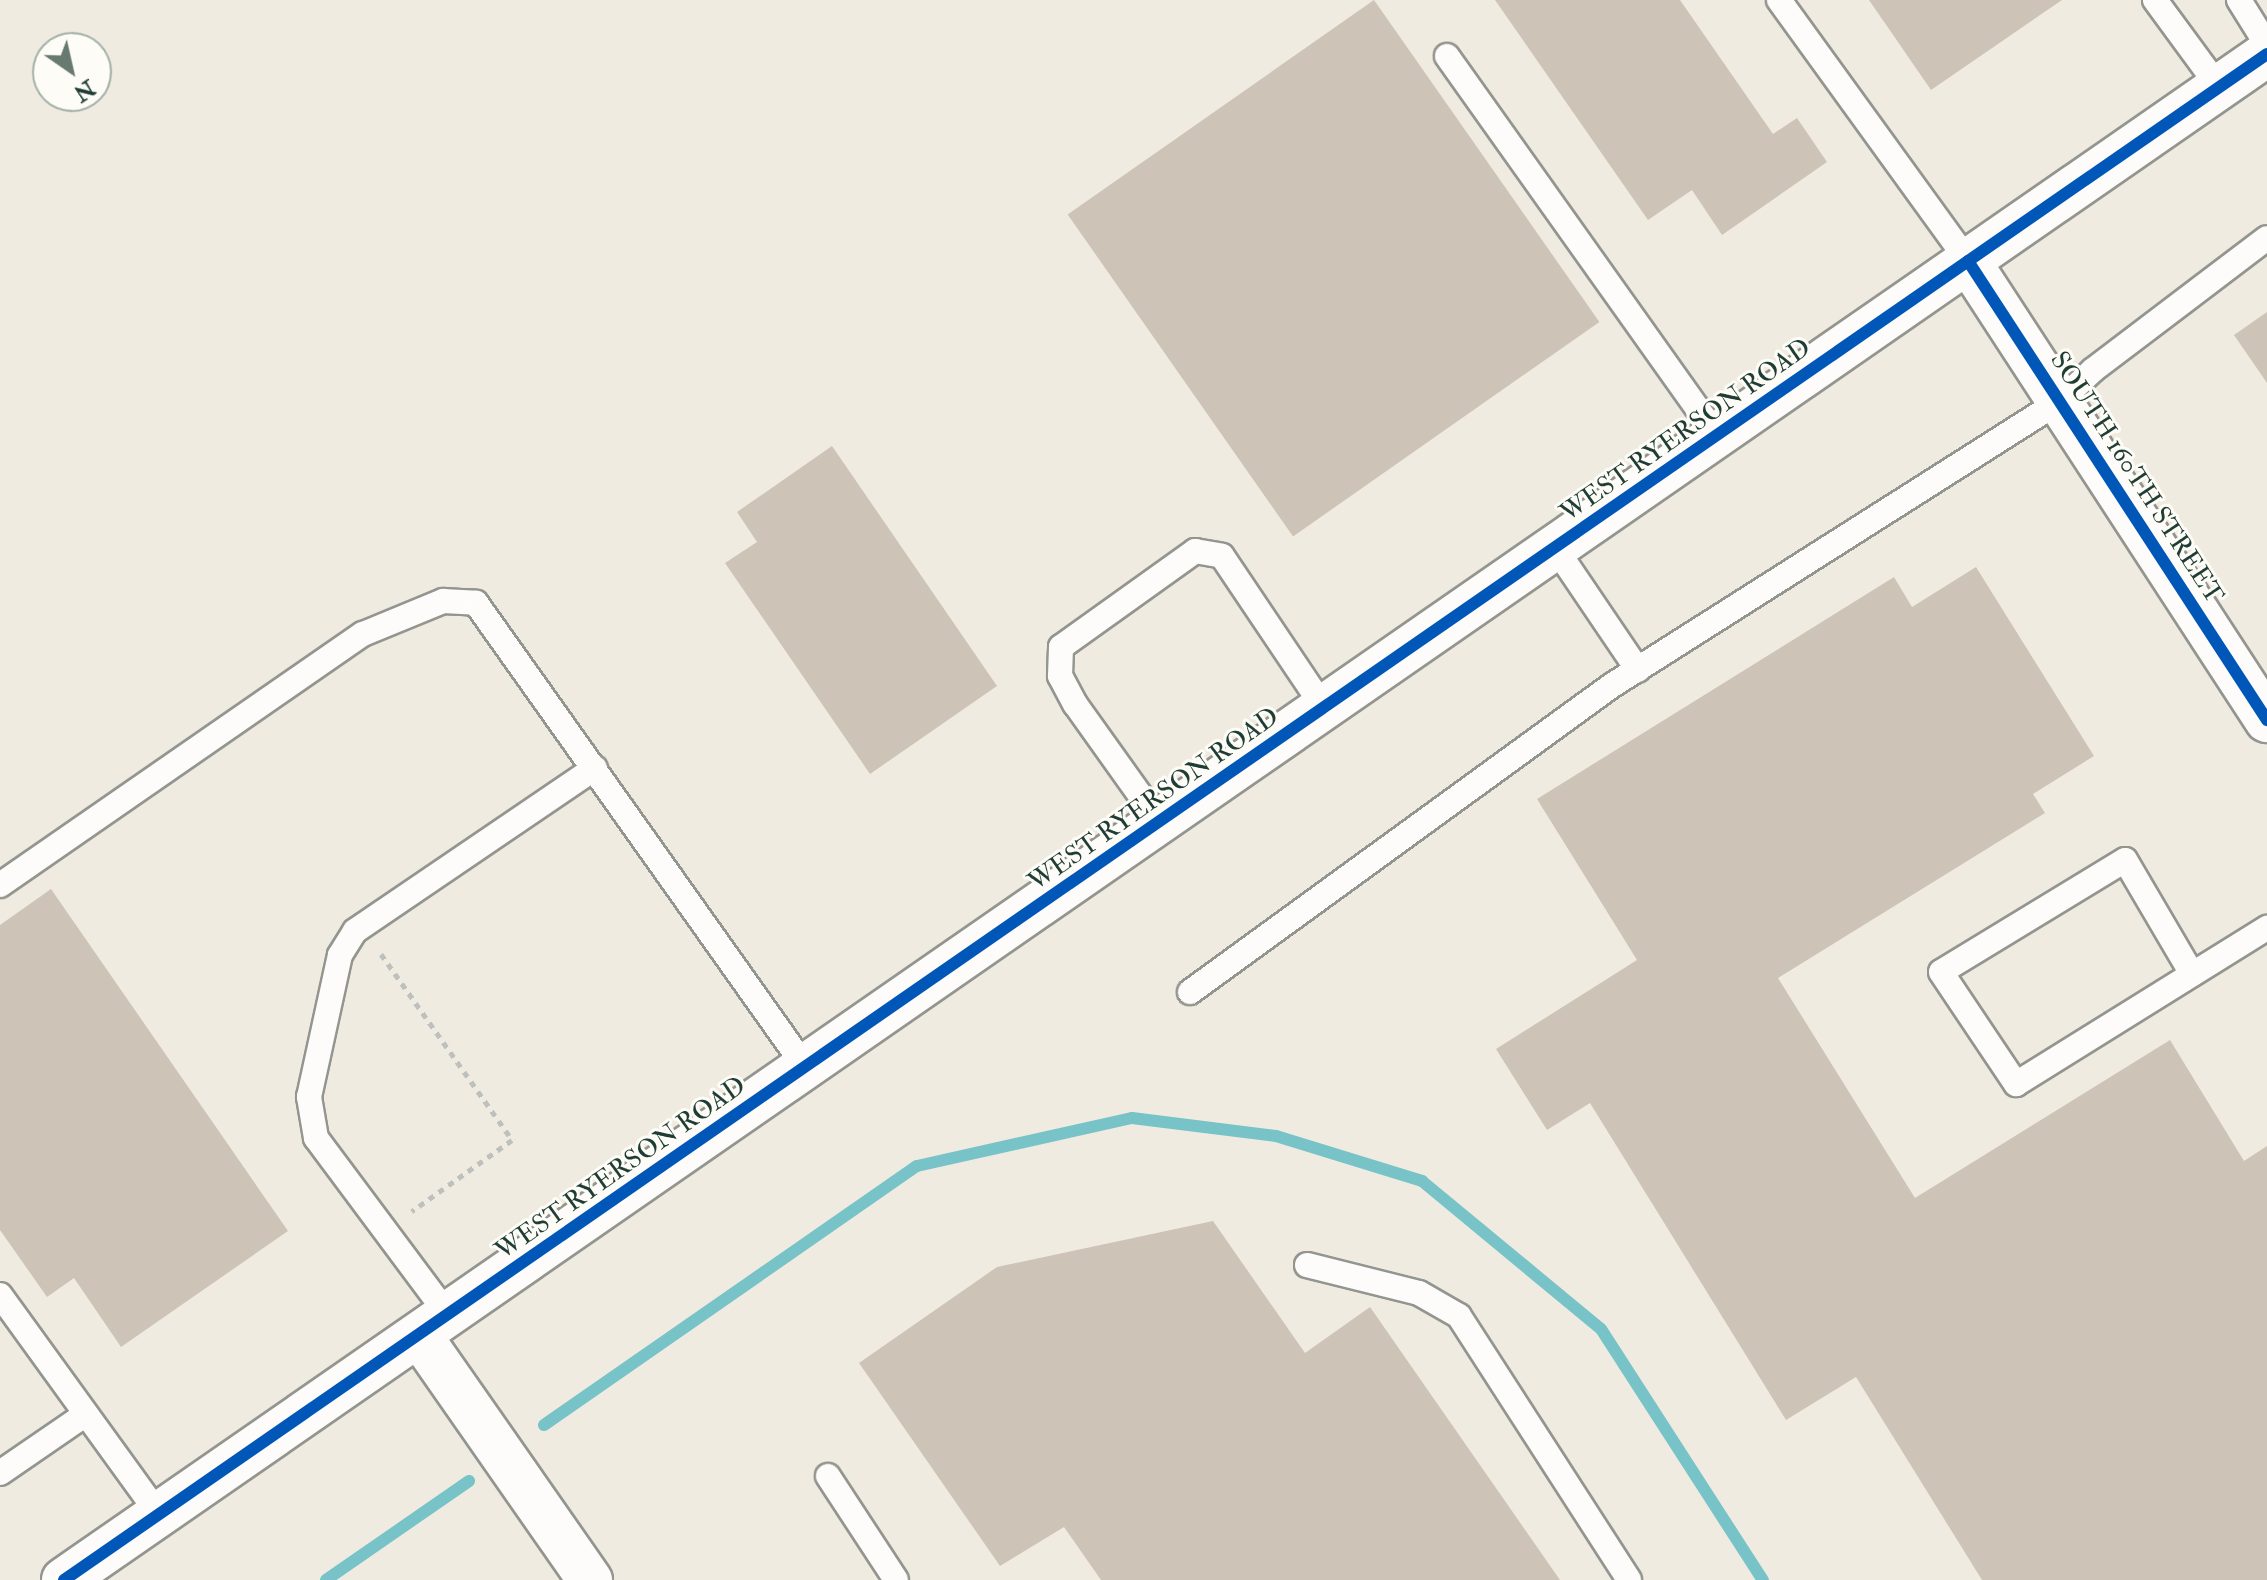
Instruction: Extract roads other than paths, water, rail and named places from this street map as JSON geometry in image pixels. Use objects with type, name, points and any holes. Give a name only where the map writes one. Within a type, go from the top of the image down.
[{"type":"street","name":"WEST RYERSON ROAD","points":[[64,1580],[2267,54]]},
{"type":"street","name":"SOUTH 160TH STREET","points":[[1968,261],[2267,720]]},
{"type":"street","points":[[433,1325],[590,1580]]},
{"type":"lane","points":[[1779,0],[1968,261]]},
{"type":"lane","points":[[2155,0],[2219,87]]},
{"type":"lane","points":[[2239,0],[2267,45]]},
{"type":"lane","points":[[1447,56],[1717,436]]},
{"type":"lane","points":[[1190,992],[1638,670],[2060,401],[2093,370],[2267,238]]},
{"type":"lane","points":[[1556,549],[1638,670]]},
{"type":"lane","points":[[1160,823],[1075,704],[1060,676],[1061,647],[1195,551],[1222,556],[1325,709]]},
{"type":"lane","points":[[0,885],[363,634],[443,601],[476,603],[806,1068]]},
{"type":"lane","points":[[433,1325],[385,1230],[316,1138],[308,1112],[340,955],[362,927],[595,768]]},
{"type":"lane","points":[[2192,974],[2125,860],[1941,972],[2016,1084],[2267,928]]},
{"type":"lane","points":[[1307,1265],[1419,1293],[1459,1316],[1629,1580]]},
{"type":"lane","points":[[0,1295],[159,1515]]},
{"type":"lane","points":[[0,1473],[86,1414]]},
{"type":"lane","points":[[828,1476],[896,1580]]},
{"type":"waterway","points":[[544,1425],[917,1166],[1132,1118],[1276,1136],[1422,1181],[1601,1329],[1763,1580]]},
{"type":"waterway","points":[[326,1580],[469,1481]]}]
